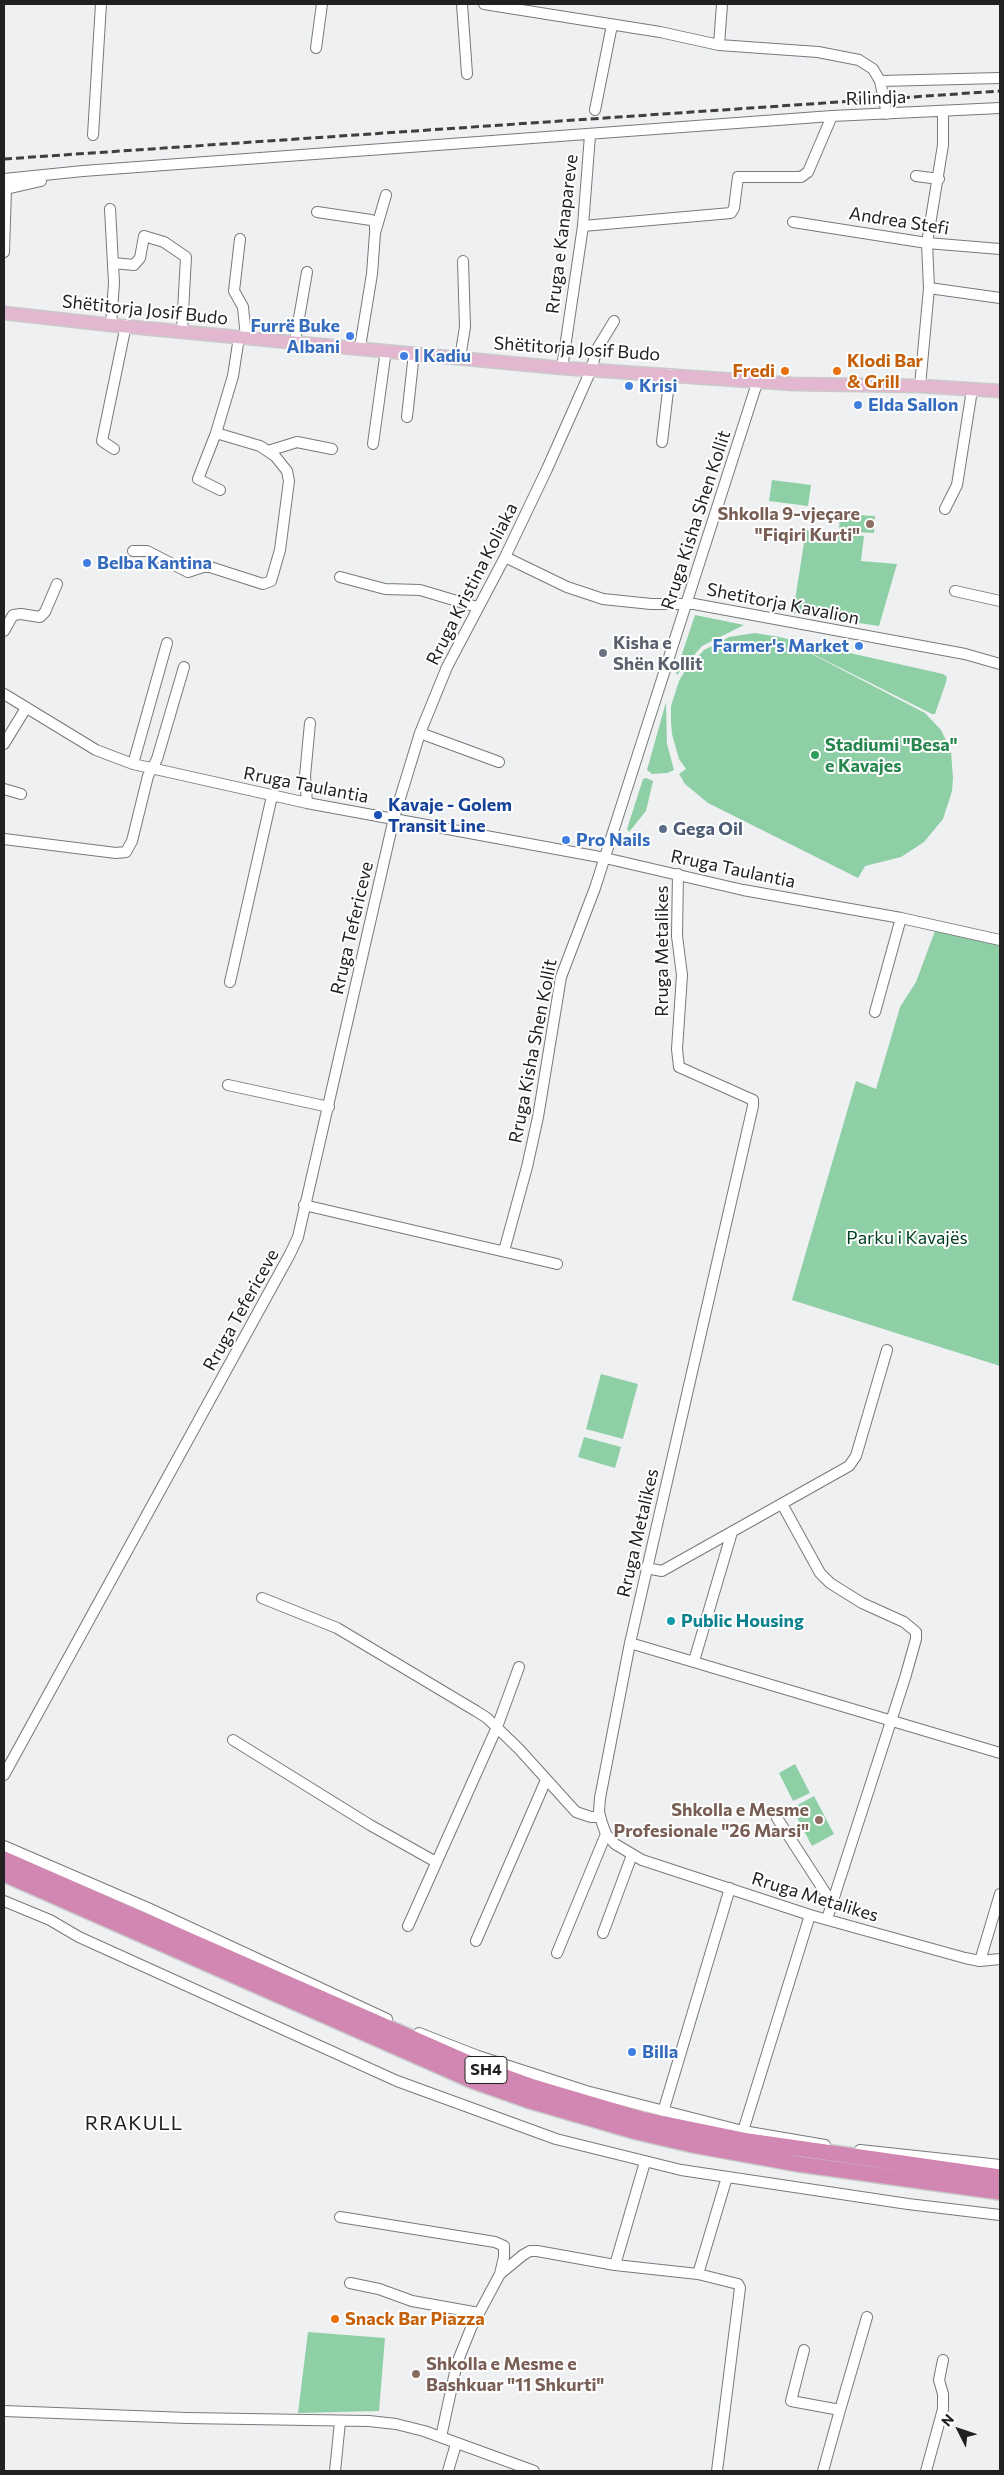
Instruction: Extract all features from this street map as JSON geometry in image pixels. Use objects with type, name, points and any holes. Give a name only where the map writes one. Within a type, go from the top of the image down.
[{"type":"highway","name":"SH4","points":[[4,1859],[478,2067],[542,2089],[641,2119],[748,2142],[1000,2177]]},
{"type":"highway","name":"SH4","points":[[4,1874],[455,2073],[528,2100],[637,2132],[692,2145],[798,2164],[1000,2192]]},
{"type":"main road","name":"Shëtitorja Josif Budo","points":[[4,313],[112,326],[126,325],[182,330],[562,368],[758,380],[793,384],[920,386],[1000,391]]},
{"type":"street","points":[[93,135],[101,4]]},
{"type":"street","points":[[316,48],[322,4]]},
{"type":"street","points":[[462,4],[467,74]]},
{"type":"street","points":[[484,4],[660,32],[719,45],[818,52],[859,60],[873,68],[880,80],[887,114]]},
{"type":"street","points":[[719,45],[722,4]]},
{"type":"street","points":[[596,110],[612,25]]},
{"type":"street","points":[[880,80],[1000,78]]},
{"type":"street","name":"Rilindja","points":[[583,226],[731,213],[734,208],[738,177],[740,175],[801,177],[808,172],[832,116],[1000,108]]},
{"type":"street","points":[[920,386],[929,288],[927,243],[939,179],[943,145],[943,111]]},
{"type":"street","points":[[4,186],[93,170],[832,116]]},
{"type":"street","name":"Rruga e Kanapareve","points":[[562,368],[583,226],[590,134]]},
{"type":"street","points":[[916,176],[939,179]]},
{"type":"street","points":[[4,186],[41,181]]},
{"type":"street","points":[[4,186],[4,252]]},
{"type":"street","points":[[375,234],[386,195]]},
{"type":"street","points":[[110,209],[114,284],[112,326]]},
{"type":"street","points":[[317,212],[375,222],[372,274],[360,347]]},
{"type":"street","name":"Andrea Stefi","points":[[793,222],[927,243],[1000,249]]},
{"type":"street","points":[[113,264],[134,265],[140,258],[144,236],[164,242],[186,257],[182,330]]},
{"type":"street","points":[[220,490],[198,479],[216,433],[233,376],[242,337],[243,307],[234,291],[240,239]]},
{"type":"street","points":[[460,358],[465,326],[463,261]]},
{"type":"street","points":[[295,341],[307,272]]},
{"type":"street","points":[[929,288],[1000,298]]},
{"type":"street","name":"Rruga Kristina Koliaka","points":[[394,818],[420,733],[447,667],[505,557],[591,370],[597,349],[614,322]]},
{"type":"street","points":[[114,449],[102,441],[126,325]]},
{"type":"street","points":[[373,444],[386,350]]},
{"type":"street","points":[[407,417],[414,353]]},
{"type":"street","points":[[662,442],[670,374]]},
{"type":"street","name":"Rruga Kisha Shen Kollit","points":[[504,1251],[527,1167],[538,1117],[561,977],[605,858],[758,380]]},
{"type":"street","points":[[945,509],[957,485],[972,390]]},
{"type":"street","points":[[133,551],[147,551],[188,572],[203,567],[210,567],[263,584],[268,583],[274,574],[280,550],[289,481],[288,471],[281,462],[260,446],[216,433]]},
{"type":"street","points":[[268,451],[297,442],[332,449]]},
{"type":"street","name":"Shetitorja Kavalion","points":[[505,557],[567,587],[603,599],[651,604],[687,603],[965,654],[1000,664]]},
{"type":"street","points":[[340,577],[385,589],[420,590],[477,607]]},
{"type":"street","points":[[4,631],[14,615],[40,617],[45,612],[57,584]]},
{"type":"street","points":[[955,591],[1000,601]]},
{"type":"street","points":[[132,764],[167,643]]},
{"type":"street","points":[[4,839],[116,854],[126,852],[132,841],[148,776],[157,759],[184,667]]},
{"type":"street","name":"Rruga Taulantia","points":[[4,694],[96,750],[132,764],[152,769],[307,803],[605,858],[743,890],[1000,938]]},
{"type":"street","points":[[4,744],[26,708]]},
{"type":"street","points":[[307,803],[305,776],[310,723]]},
{"type":"street","points":[[420,733],[499,762]]},
{"type":"street","points":[[4,789],[21,794]]},
{"type":"street","points":[[230,982],[272,796]]},
{"type":"street","name":"Rruga Tefericeve","points":[[4,1775],[290,1254],[303,1220],[304,1205],[329,1107],[394,818]]},
{"type":"street","name":"Rruga Metalikes","points":[[678,874],[677,936],[682,975],[677,1049],[679,1067],[753,1100],[753,1106],[646,1568],[600,1798],[600,1817],[606,1834],[615,1844],[632,1855],[810,1915],[980,1961],[1000,1959]]},
{"type":"street","points":[[876,1012],[901,918]]},
{"type":"street","points":[[228,1085],[329,1107]]},
{"type":"street","points":[[304,1205],[557,1264]]},
{"type":"street","points":[[646,1568],[662,1570],[844,1470],[852,1462],[888,1350]]},
{"type":"street","points":[[782,1504],[820,1573],[830,1583],[862,1603],[904,1622],[916,1632],[916,1639],[827,1919]]},
{"type":"street","points":[[694,1661],[732,1532]]},
{"type":"street","points":[[262,1598],[337,1628],[476,1711],[496,1727],[576,1812],[591,1817],[600,1817]]},
{"type":"street","points":[[630,1643],[891,1719],[1000,1753]]},
{"type":"street","points":[[408,1926],[496,1727],[519,1667]]},
{"type":"street","points":[[234,1740],[370,1825],[436,1862]]},
{"type":"street","points":[[476,1941],[546,1780]]},
{"type":"street","points":[[777,1818],[832,1903]]},
{"type":"street","points":[[556,1953],[606,1834]]},
{"type":"street","points":[[4,1846],[148,1908],[428,2037],[521,2071],[662,2112],[743,2131],[850,2149],[1000,2165]]},
{"type":"street","points":[[603,1933],[632,1855]]},
{"type":"street","points":[[662,2112],[730,1888]]},
{"type":"street","points":[[980,1961],[1000,1894]]},
{"type":"street","points":[[4,1901],[50,1920],[79,1937],[397,2081],[530,2131],[645,2162],[727,2177],[908,2204],[1000,2215]]},
{"type":"street","points":[[743,2131],[810,1915]]},
{"type":"street","points":[[615,2265],[645,2162]]},
{"type":"street","points":[[698,2274],[727,2177]]},
{"type":"street","points":[[340,2217],[504,2246],[504,2257],[500,2274],[463,2344],[457,2363],[442,2437]]},
{"type":"street","points":[[500,2274],[530,2251],[615,2265],[698,2274],[734,2282],[740,2288],[718,2471]]},
{"type":"street","points":[[350,2283],[379,2288],[412,2301],[479,2313]]},
{"type":"street","points":[[823,2471],[868,2317]]},
{"type":"street","points":[[804,2350],[790,2401],[840,2410]]},
{"type":"street","points":[[926,2471],[943,2409],[943,2394],[939,2380],[944,2360]]},
{"type":"street","points":[[4,2411],[340,2422],[369,2421],[396,2424],[442,2437],[456,2444],[532,2471]]},
{"type":"street","points":[[335,2471],[340,2422]]},
{"type":"street","points":[[448,2471],[456,2444]]},
{"type":"green space","points":[[772,480],[811,485],[808,506],[769,501]]},
{"type":"green space","points":[[840,514],[875,516],[874,533],[839,531]]},
{"type":"green space","points":[[806,530],[864,536],[861,561],[897,564],[879,626],[793,613]]},
{"type":"green space","points":[[695,615],[744,625],[702,646],[677,675],[676,672]]},
{"type":"green space","name":"Stadiumi \"Besa\" e Kavajes","points":[[755,633],[779,637],[925,713],[941,730],[951,751],[952,791],[943,819],[924,842],[901,857],[865,866],[858,878],[708,803],[685,784],[679,774],[686,769],[679,759],[672,734],[671,722],[671,706],[679,681],[686,669],[704,650],[729,637]]},
{"type":"green space","points":[[779,637],[943,674],[947,677],[946,682],[935,714],[932,714]]},
{"type":"green space","points":[[666,702],[667,744],[674,770],[667,773],[652,774],[647,770]]},
{"type":"green space","points":[[646,778],[653,781],[646,811],[629,832],[627,829],[643,779]]},
{"type":"green space","name":"Parku i Kavajës","points":[[935,931],[1000,944],[1000,1366],[792,1300],[856,1081],[876,1089],[900,1007],[916,982]]},
{"type":"green space","points":[[601,1374],[638,1384],[623,1439],[586,1429]]},
{"type":"green space","points":[[584,1437],[621,1447],[615,1468],[578,1457]]},
{"type":"green space","points":[[795,1764],[810,1793],[793,1801],[779,1773]]},
{"type":"green space","points":[[814,1796],[834,1834],[812,1846],[792,1808]]},
{"type":"green space","points":[[308,2332],[385,2338],[379,2411],[298,2413]]},
{"type":"railway","points":[[4,159],[1000,91]]},
{"type":"place","name":"Furrë Buke Albani","points":[[350,336]]},
{"type":"place","name":"I Kadiu","points":[[404,356]]},
{"type":"place","name":"Fredi","points":[[785,371]]},
{"type":"place","name":"Klodi Bar & Grill","points":[[837,371]]},
{"type":"place","name":"Krisi","points":[[629,386]]},
{"type":"place","name":"Elda Sallon","points":[[858,405]]},
{"type":"place","name":"Shkolla 9-vjeçare \"Fiqiri Kurti\"","points":[[870,524]]},
{"type":"place","name":"Belba Kantina","points":[[87,563]]},
{"type":"place","name":"Farmer's Market","points":[[859,646]]},
{"type":"place","name":"Kisha e Shën Kollit","points":[[603,653]]},
{"type":"place","name":"Stadiumi \"Besa\" e Kavajes","points":[[815,755]]},
{"type":"place","name":"Kavaje - Golem Transit Line","points":[[378,815]]},
{"type":"place","name":"Gega Oil","points":[[663,829]]},
{"type":"place","name":"Pro Nails","points":[[566,840]]},
{"type":"place","name":"Public Housing","points":[[671,1621]]},
{"type":"place","name":"Shkolla e Mesme Profesionale \"26 Marsi\"","points":[[819,1820]]},
{"type":"place","name":"Billa","points":[[632,2052]]},
{"type":"place","name":"Snack Bar Piazza","points":[[335,2319]]},
{"type":"place","name":"Shkolla e Mesme e Bashkuar \"11 Shkurti\"","points":[[416,2374]]},
{"type":"district","name":"RRAKULL","points":[[134,2123]]}]
